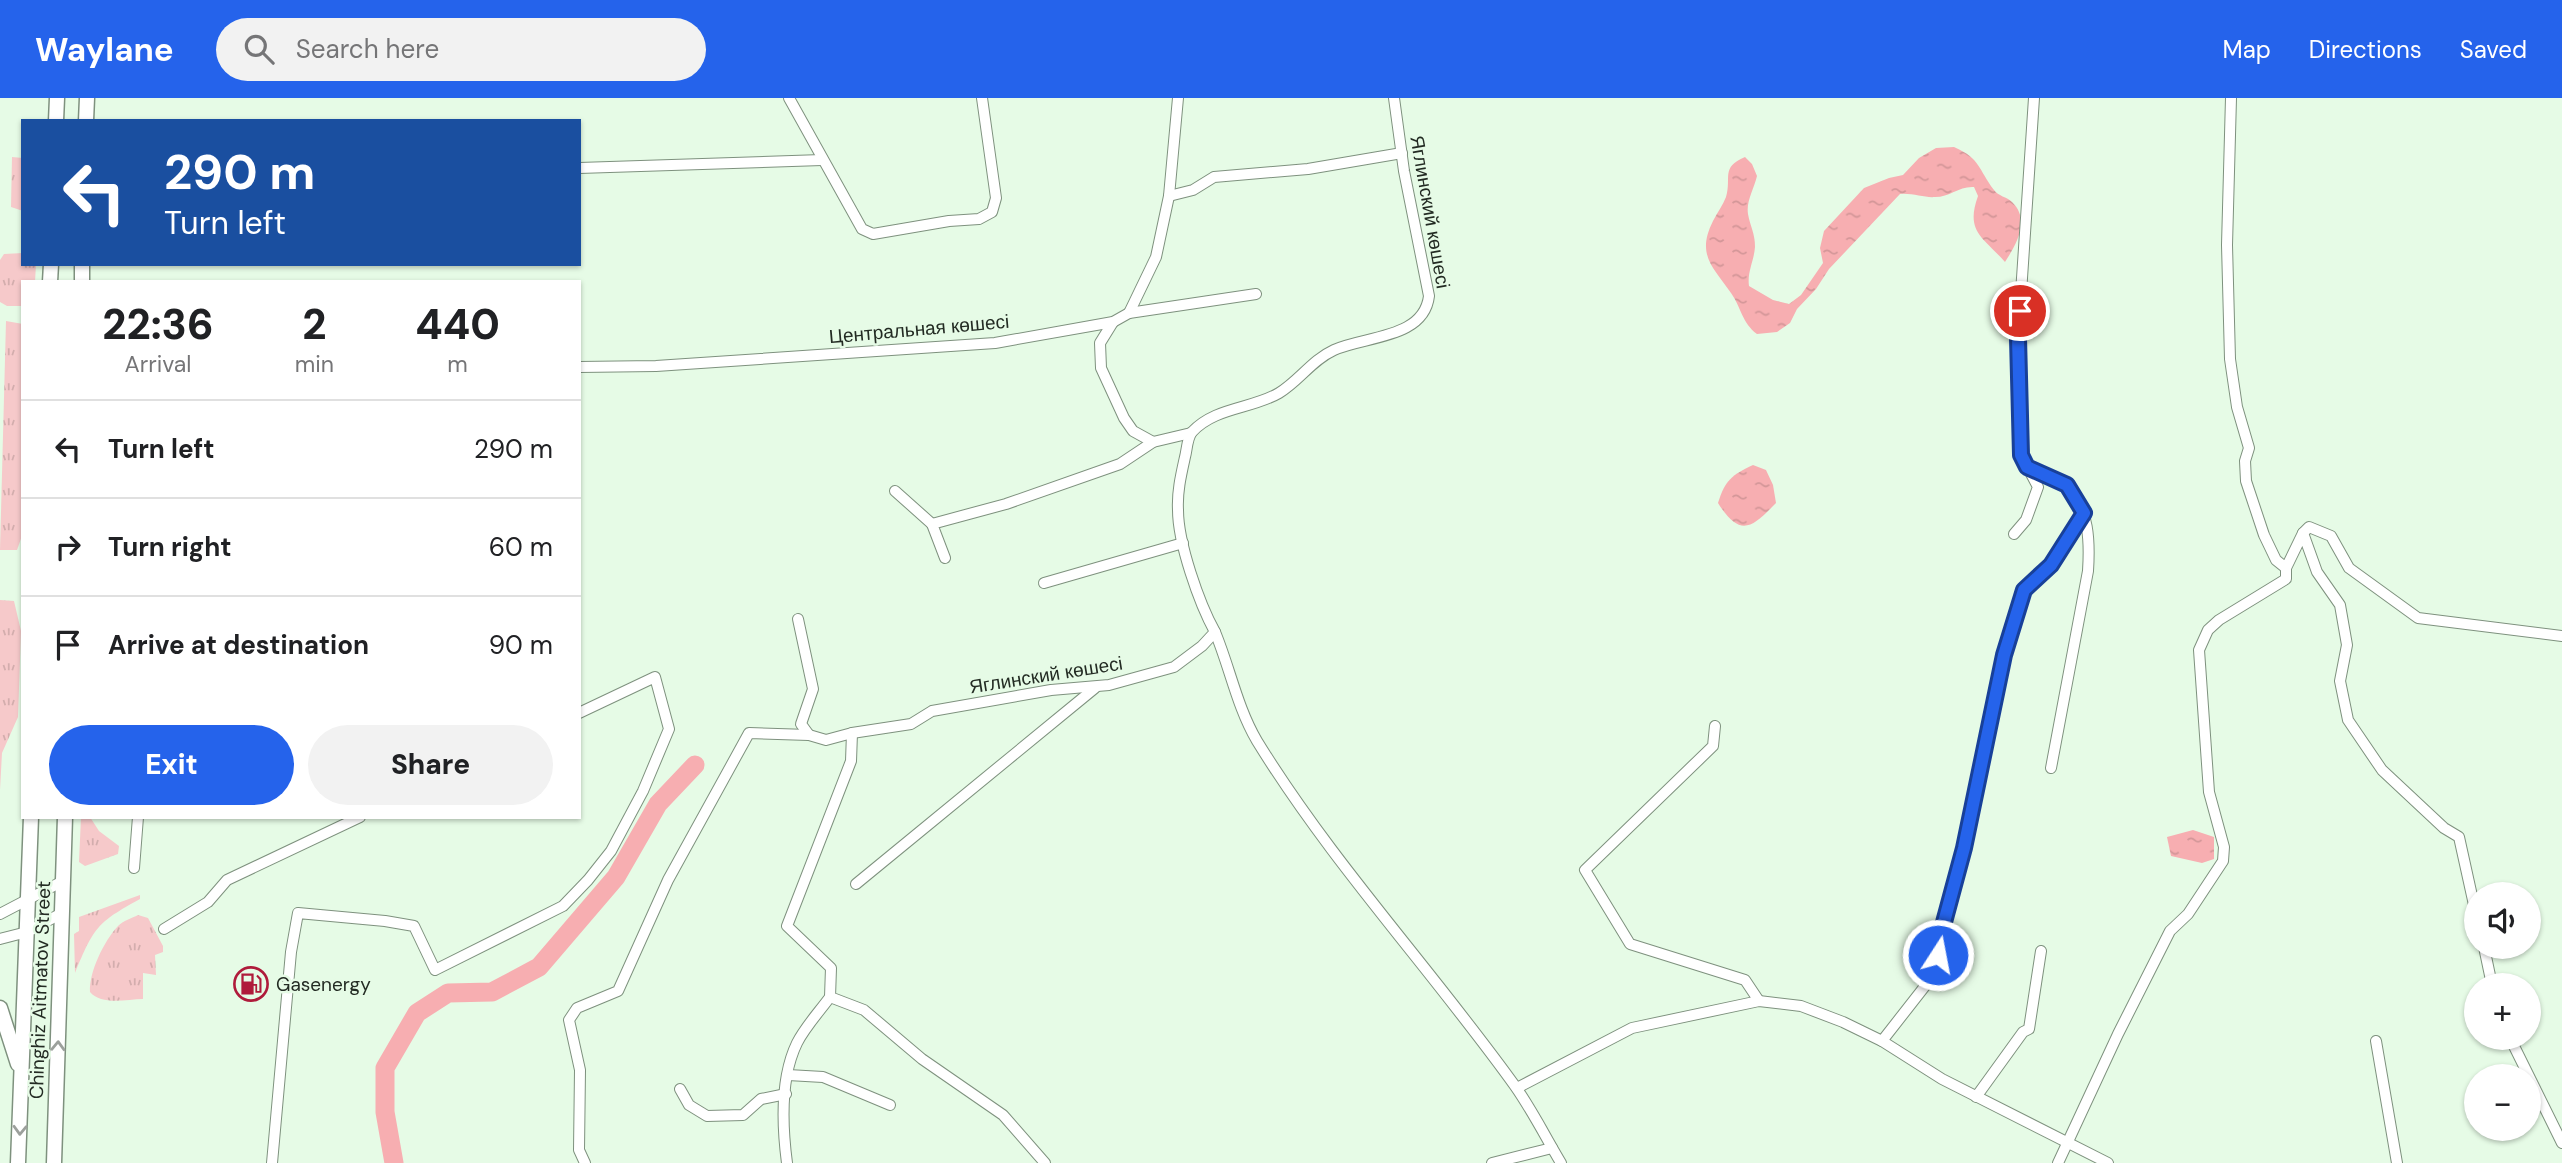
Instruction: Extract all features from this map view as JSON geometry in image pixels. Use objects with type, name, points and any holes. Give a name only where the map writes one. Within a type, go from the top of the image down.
[{"type":"main road","points":[[56,119],[57,98]]},
{"type":"main road","points":[[86,119],[87,98]]},
{"type":"main road","name":"Chinghiz Aitmatov Street","points":[[18,1163],[31,819]]},
{"type":"main road","name":"Chinghiz Aitmatov Street","points":[[54,1163],[65,819]]},
{"type":"main road","points":[[0,1009],[22,1075]]},
{"type":"street","points":[[789,98],[862,229],[873,234],[949,221],[979,219],[992,212],[996,198],[982,98]]},
{"type":"street","points":[[1129,313],[1156,257],[1169,196],[1178,98]]},
{"type":"street","name":"Яглинский көшесі","points":[[932,524],[1006,504],[1120,464],[1153,443],[1191,433],[1214,416],[1279,393],[1309,366],[1333,350],[1392,334],[1420,317],[1427,307],[1429,296],[1394,98]]},
{"type":"street","points":[[2014,534],[2026,520],[2038,487],[2021,455],[2018,338],[2034,98]]},
{"type":"street","points":[[2231,98],[2227,245],[2230,359],[2237,407],[2249,448],[2245,461],[2246,481],[2264,534],[2276,559],[2286,568]]},
{"type":"street","points":[[1169,196],[1194,190],[1202,182],[1214,177],[1308,169],[1402,153]]},
{"type":"street","points":[[581,168],[822,160]]},
{"type":"street","name":"Центральная көшесі","points":[[581,367],[656,366],[995,343],[1113,321],[1129,313],[1256,294]]},
{"type":"street","points":[[1113,321],[1100,343],[1101,368],[1133,431],[1153,443]]},
{"type":"street","points":[[1191,433],[1179,491],[1178,512],[1183,543],[1206,615],[1227,661],[1239,705],[1256,739],[1322,838],[1517,1088],[1561,1163]]},
{"type":"street","points":[[2027,467],[2067,485],[2084,513],[2091,540],[2088,570],[2051,768]]},
{"type":"street","points":[[895,491],[932,524],[945,558]]},
{"type":"street","points":[[1882,1041],[1936,972],[1940,937],[1964,848],[2004,655],[2024,590],[2051,565],[2084,513]]},
{"type":"street","points":[[2058,1163],[2170,931],[2188,914],[2223,861],[2224,848],[2209,792],[2199,650],[2208,631],[2219,620],[2286,579],[2286,568],[2303,533],[2309,527],[2331,536],[2348,568],[2418,618],[2562,636]]},
{"type":"street","points":[[2303,533],[2317,572],[2340,605],[2347,645],[2340,681],[2348,720],[2382,770],[2444,828],[2459,837],[2469,882]]},
{"type":"street","points":[[1044,583],[1183,543]]},
{"type":"street","points":[[798,619],[813,689],[801,724],[809,735]]},
{"type":"street","name":"Яглинский көшесі","points":[[585,1163],[579,1150],[580,1070],[569,1020],[577,1008],[618,991],[668,880],[749,733],[809,735],[826,740],[911,723],[932,711],[1051,690],[1095,688],[1174,667],[1202,646],[1215,632]]},
{"type":"street","points":[[272,1163],[291,952],[298,913],[414,926],[435,970],[563,906],[611,851],[643,791],[669,729],[655,677],[581,712]]},
{"type":"street","points":[[856,884],[1095,688]]},
{"type":"street","points":[[1715,726],[1713,746],[1584,870],[1630,944],[1745,980],[1759,1000]]},
{"type":"street","points":[[787,1163],[783,1130],[788,1075],[798,1042],[830,998],[831,968],[787,926],[838,800],[851,761],[852,733]]},
{"type":"street","points":[[134,868],[138,819]]},
{"type":"street","points":[[164,929],[208,902],[227,880],[356,819]]},
{"type":"street","points":[[0,914],[63,881]]},
{"type":"street","points":[[0,939],[27,932],[62,913]]},
{"type":"street","points":[[1976,1097],[2023,1032],[2029,1029],[2041,951]]},
{"type":"street","points":[[830,998],[864,1010],[922,1059],[1003,1115],[1045,1163]]},
{"type":"street","points":[[1517,1088],[1632,1028],[1759,1000],[1801,1006],[1843,1022],[1882,1041],[1942,1079],[2108,1163]]},
{"type":"street","points":[[2376,1041],[2397,1163]]},
{"type":"street","points":[[2516,1050],[2562,1143]]},
{"type":"street","points":[[788,1075],[823,1077],[890,1105]]},
{"type":"street","points":[[680,1089],[689,1105],[707,1116],[743,1115],[761,1098],[786,1094]]},
{"type":"street","points":[[1492,1163],[1552,1148]]},
{"type":"green space","points":[[12,157],[21,158],[21,210],[11,207]]},
{"type":"green space","points":[[21,253],[21,266],[36,266],[35,280],[21,280],[21,306],[7,306],[0,302],[0,260],[4,254]]},
{"type":"green space","points":[[6,321],[21,324],[21,539],[17,550],[0,550]]},
{"type":"green space","points":[[0,600],[14,601],[21,631],[18,717],[2,753],[0,790]]},
{"type":"green space","points":[[81,819],[91,819],[99,831],[119,846],[118,854],[85,866],[79,862]]},
{"type":"green space","points":[[140,895],[140,899],[114,914],[98,928],[75,973],[74,934],[79,931],[79,917]]},
{"type":"green space","points":[[138,915],[148,918],[163,946],[163,952],[155,955],[156,975],[143,973],[143,999],[101,999],[90,992],[95,966],[118,926]]},
{"type":"water","points":[[1954,147],[1974,160],[1996,192],[2010,200],[2018,209],[2020,232],[2005,262],[1983,240],[1975,226],[1978,196],[1974,187],[1940,197],[1900,194],[1829,269],[1816,289],[1797,309],[1790,323],[1777,332],[1757,334],[1752,330],[1706,252],[1708,233],[1726,197],[1728,174],[1732,165],[1745,157],[1752,164],[1757,176],[1748,209],[1755,247],[1749,286],[1773,300],[1789,304],[1801,295],[1823,263],[1820,248],[1824,231],[1864,188],[1903,175],[1919,158],[1936,148]]},
{"type":"water","points":[[1753,465],[1766,470],[1773,485],[1776,503],[1753,523],[1740,525],[1726,514],[1718,503],[1730,479]]},
{"type":"water","points":[[2193,830],[2214,837],[2214,859],[2202,863],[2171,856],[2167,837]]},
{"type":"waterway","points":[[394,1163],[385,1112],[385,1068],[417,1013],[448,993],[492,992],[539,967],[616,877],[658,804],[695,765]]},
{"type":"place","name":"Gasenergy","points":[[251,984]]},
{"type":"route","points":[[1938,955],[1940,937],[1964,848],[2004,655],[2024,590],[2051,565],[2084,513],[2067,485],[2027,467],[2021,455],[2018,338],[2020,311]]}]
